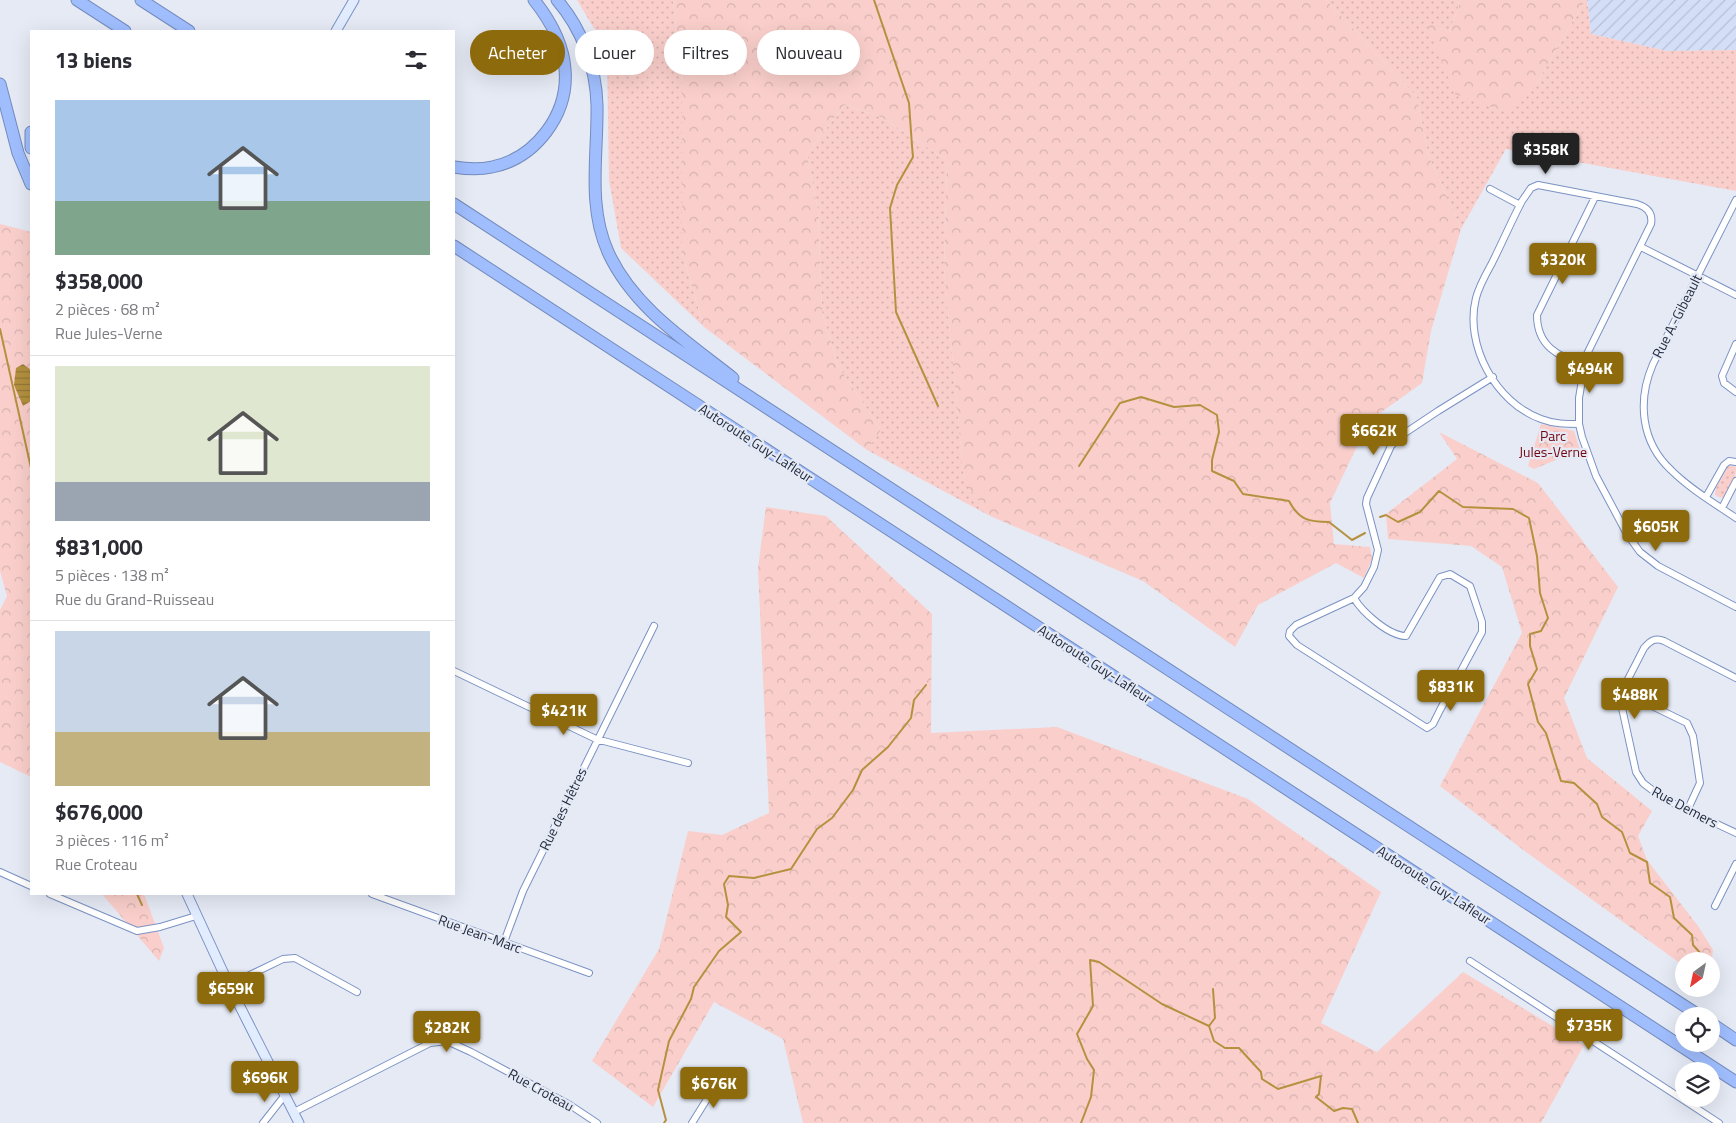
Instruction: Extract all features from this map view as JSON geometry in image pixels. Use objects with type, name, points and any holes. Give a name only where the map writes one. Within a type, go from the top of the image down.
[{"type":"highway","points":[[77,0],[123,30]]},
{"type":"highway","points":[[141,0],[187,30]]},
{"type":"highway","points":[[455,167],[487,168],[514,159],[537,142],[555,118],[561,104],[564,87],[564,62],[555,32],[534,0]]},
{"type":"highway","points":[[557,0],[569,14],[580,34],[587,50],[594,76],[597,106],[594,182],[596,205],[602,236],[616,266],[633,292],[661,320],[793,425]]},
{"type":"highway","points":[[0,84],[18,153],[30,182]]},
{"type":"highway","points":[[455,205],[1686,1007]]},
{"type":"highway","name":"Autoroute Guy-Lafleur","points":[[455,247],[1736,1082]]},
{"type":"highway","points":[[1720,1030],[1736,1040]]},
{"type":"main road","points":[[336,30],[352,0]]},
{"type":"main road","points":[[187,895],[230,985],[300,1123]]},
{"type":"street","points":[[1579,424],[1550,422],[1531,415],[1514,404],[1492,377],[1476,340],[1474,325],[1475,305],[1479,290],[1520,205],[1531,188],[1538,185],[1637,204],[1648,209],[1651,216],[1651,224],[1593,339],[1584,364],[1579,398],[1579,424],[1584,446],[1596,476],[1615,514],[1636,547],[1646,558],[1658,566],[1736,607]]},
{"type":"street","points":[[1490,189],[1520,205]]},
{"type":"street","points":[[1584,364],[1563,358],[1551,349],[1541,333],[1537,315],[1595,197]]},
{"type":"street","name":"Rue A.-Gibeault","points":[[1736,200],[1648,374],[1643,414],[1651,443],[1662,460],[1677,476],[1736,518]]},
{"type":"street","points":[[1640,246],[1736,295]]},
{"type":"street","points":[[1736,344],[1722,376],[1724,383],[1736,392]]},
{"type":"street","points":[[1354,598],[1359,607],[1382,625],[1398,636],[1406,636],[1440,577],[1450,574],[1470,586],[1482,622],[1482,632],[1433,724],[1427,728],[1297,645],[1289,636],[1290,631],[1296,625],[1354,598],[1364,587],[1374,567],[1378,550],[1366,504],[1367,498],[1391,446],[1438,410],[1492,377]]},
{"type":"street","points":[[1706,497],[1724,465],[1729,461],[1736,462]]},
{"type":"street","points":[[1722,508],[1736,481]]},
{"type":"street","name":"Rue des Hêtres","points":[[504,942],[523,892],[596,740],[654,626]]},
{"type":"street","name":"Rue Demers","points":[[1736,678],[1664,641],[1655,639],[1644,648],[1625,685],[1622,708],[1636,772],[1643,783],[1652,792],[1687,811],[1736,833]]},
{"type":"street","points":[[455,671],[596,740],[688,763]]},
{"type":"street","points":[[1623,698],[1646,703],[1687,723],[1693,736],[1700,783],[1687,811]]},
{"type":"street","points":[[1715,906],[1736,864]]},
{"type":"street","points":[[0,872],[30,886]]},
{"type":"street","points":[[52,895],[136,930],[160,927],[196,916]]},
{"type":"street","name":"Rue Jean-Marc","points":[[375,895],[589,973]]},
{"type":"street","points":[[230,985],[283,958],[295,958],[357,992]]},
{"type":"street","points":[[1470,961],[1718,1123]]},
{"type":"street","name":"Rue Croteau","points":[[294,1112],[430,1043],[447,1041],[570,1105],[597,1123]]},
{"type":"street","points":[[692,1123],[717,1084]]},
{"type":"street","points":[[264,1123],[285,1095]]},
{"type":"shaded area","points":[[1587,0],[1736,0],[1736,50],[1667,51],[1591,34]]},
{"type":"shaded area","points":[[23,364],[30,369],[30,402],[23,406],[14,385],[16,368]]},
{"type":"green space","points":[[577,0],[673,0],[676,30],[664,30],[664,75],[681,75],[682,253],[704,327],[621,248],[609,180],[607,75],[654,75],[654,30],[595,30]]},
{"type":"green space","points":[[673,0],[1326,0],[1417,97],[1428,154],[1461,229],[1431,331],[1422,383],[1369,421],[1330,503],[1334,544],[1370,547],[1372,559],[1364,578],[1336,563],[1258,605],[1235,647],[1143,581],[990,516],[964,481],[944,269],[947,160],[881,117],[844,105],[807,154],[818,211],[822,312],[838,366],[881,430],[867,450],[704,327],[682,253],[681,75],[747,75],[747,30],[676,30]]},
{"type":"green space","points":[[1326,0],[1453,0],[1460,3],[1449,32],[1425,22],[1535,86],[1585,0],[1587,0],[1591,34],[1667,51],[1736,50],[1736,191],[1506,149],[1461,229],[1428,154],[1417,97]]},
{"type":"green space","points":[[1453,0],[1585,0],[1535,86],[1505,112],[1455,94],[1425,21],[1449,32],[1460,3]]},
{"type":"green space","points":[[844,105],[881,117],[947,160],[944,269],[964,480],[990,516],[867,450],[881,430],[838,366],[822,312],[818,211],[807,154]]},
{"type":"green space","points":[[0,224],[30,232],[30,777],[0,762],[0,610],[7,596],[0,571]]},
{"type":"green space","name":"Parc Jules-Verne","points":[[1541,424],[1574,431],[1580,450],[1534,469],[1528,466]]},
{"type":"green space","points":[[1439,432],[1538,483],[1618,587],[1564,698],[1587,758],[1652,811],[1638,836],[1647,860],[1698,926],[1713,952],[1675,952],[1675,960],[1522,849],[1440,786],[1522,633],[1502,567],[1471,546],[1388,539],[1386,514],[1457,459]]},
{"type":"green space","points":[[1730,465],[1736,467],[1734,480],[1726,495],[1723,498],[1719,497],[1715,495],[1716,488]]},
{"type":"green space","points":[[766,507],[826,516],[932,614],[931,733],[1057,727],[1248,799],[1381,892],[1321,1023],[1377,1052],[1463,972],[1584,1045],[1541,1123],[803,1123],[783,1039],[714,1002],[653,1107],[592,1061],[659,949],[688,831],[722,835],[769,813],[758,568]]},
{"type":"green space","points":[[103,895],[144,895],[164,948],[159,961]]},
{"type":"waterway","points":[[874,0],[909,103],[913,157],[897,185],[890,208],[896,312],[938,406]]},
{"type":"waterway","points":[[0,329],[30,464]]},
{"type":"waterway","points":[[1079,466],[1120,403],[1141,397],[1174,407],[1200,405],[1217,415],[1219,432],[1212,460],[1212,471],[1234,481],[1243,494],[1289,501],[1305,519],[1329,522],[1352,540],[1365,533]]},
{"type":"waterway","points":[[1380,517],[1386,515],[1398,522],[1420,512],[1439,491],[1463,507],[1513,509],[1529,518],[1537,556],[1540,593],[1548,618],[1541,631],[1530,634],[1530,646],[1537,669],[1528,684],[1538,722],[1546,733],[1561,781],[1574,783],[1597,804],[1602,817],[1622,832],[1630,853],[1647,862],[1650,883],[1670,897],[1674,918],[1692,935],[1693,945],[1699,952]]},
{"type":"waterway","points":[[664,1123],[666,1120],[658,1090],[669,1041],[691,999],[694,987],[719,951],[741,932],[726,917],[728,905],[724,884],[729,876],[754,878],[791,869],[817,829],[832,818],[853,790],[862,770],[888,747],[911,718],[914,700],[926,685]]},
{"type":"waterway","points":[[137,895],[142,905]]},
{"type":"waterway","points":[[1081,1123],[1091,1097],[1094,1070],[1087,1059],[1077,1034],[1093,1006],[1090,960],[1099,962],[1162,1004],[1209,1026]]},
{"type":"waterway","points":[[1213,989],[1215,1018],[1209,1026],[1214,1041],[1225,1048],[1239,1048],[1261,1072],[1262,1079],[1278,1089],[1321,1076],[1319,1094],[1316,1097],[1334,1111],[1343,1108],[1352,1109],[1358,1123]]}]
